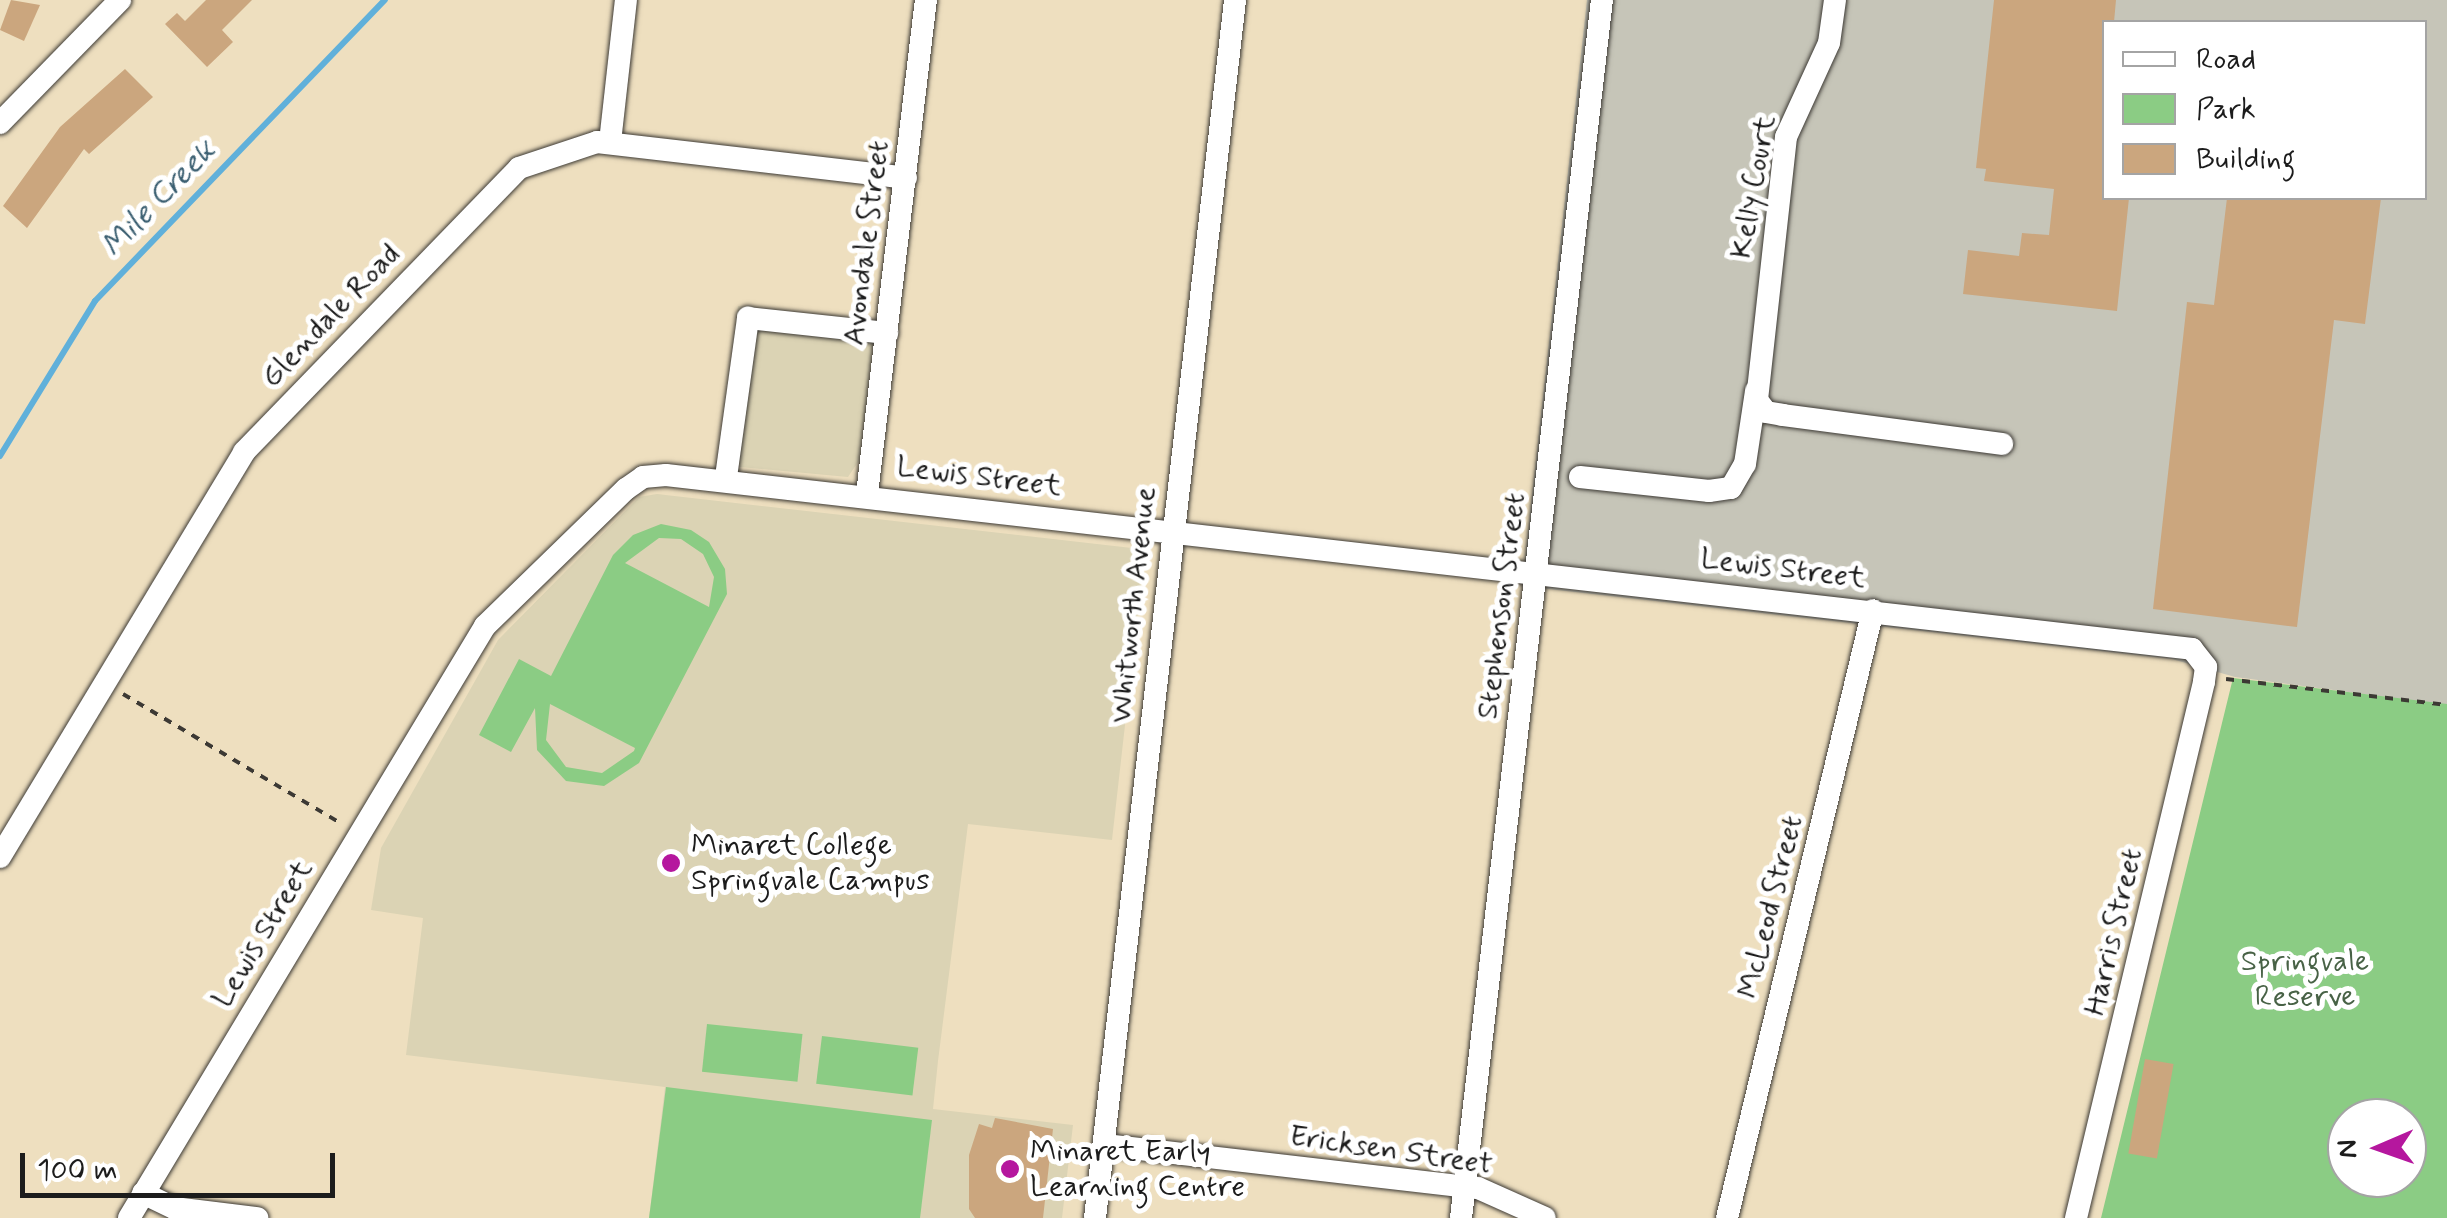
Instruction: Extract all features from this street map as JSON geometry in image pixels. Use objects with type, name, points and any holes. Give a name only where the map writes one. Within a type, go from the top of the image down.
[{"type":"street","points":[[0,123],[94,12],[120,0]]},
{"type":"street","points":[[610,142],[626,0]]},
{"type":"street","name":"Avondale Street","points":[[867,494],[926,0]]},
{"type":"street","name":"Whitworth Avenue","points":[[1095,1218],[1235,0]]},
{"type":"street","name":"Stephenson Street","points":[[1461,1218],[1602,0]]},
{"type":"street","name":"Kelly Court","points":[[1580,477],[1709,492],[1731,488],[1745,464],[1786,137],[1829,43],[1835,0]]},
{"type":"street","name":"Glendale Road","points":[[0,857],[264,429],[519,168],[575,146],[610,142],[906,178]]},
{"type":"street","points":[[726,477],[748,318],[886,333]]},
{"type":"street","points":[[1756,391],[1761,407],[1783,416],[2002,444]]},
{"type":"street","name":"Lewis Street","points":[[129,1218],[485,626],[642,477],[726,477],[2184,645],[2210,669]]},
{"type":"street","name":"McLeod Street","points":[[1727,1218],[1874,610]]},
{"type":"street","name":"Harris Street","points":[[2076,1218],[2210,669]]},
{"type":"street","name":"Ericksen Street","points":[[1105,1145],[1464,1186],[1545,1218]]},
{"type":"street","points":[[144,1193],[174,1208],[257,1218]]},
{"type":"path","points":[[2210,669],[2447,705]]},
{"type":"path","points":[[119,692],[339,822]]},
{"type":"shaded area","points":[[1587,0],[2447,0],[2447,705],[2235,677],[2172,659],[1522,586]]},
{"type":"shaded area","points":[[738,306],[876,322],[860,459],[848,477],[719,465]]},
{"type":"shaded area","name":"Minaret College Springvale Campus","points":[[657,494],[1132,548],[1143,566],[1112,840],[968,824],[938,1061],[933,1109],[1073,1125],[1062,1218],[649,1218],[665,1087],[406,1055],[423,918],[371,910],[381,848],[498,640],[639,497]]},
{"type":"green space","points":[[661,524],[691,530],[709,542],[725,569],[727,594],[639,763],[604,786],[566,781],[537,750],[535,708],[511,752],[479,735],[519,659],[551,676],[613,555],[633,535]],"holes":[[[659,538],[681,539],[703,554],[714,577],[709,607],[625,563]],[[550,704],[635,748],[634,751],[602,773],[566,767],[546,740]]]},
{"type":"green space","name":"Springvale Reserve","points":[[2233,678],[2447,704],[2447,1218],[2101,1218]]},
{"type":"green space","points":[[707,1024],[802,1034],[797,1082],[702,1072]]},
{"type":"green space","points":[[822,1036],[918,1048],[912,1095],[816,1084]]},
{"type":"green space","points":[[666,1087],[932,1120],[920,1218],[649,1218]]},
{"type":"building","points":[[11,0],[40,5],[24,41],[0,30]]},
{"type":"building","points":[[206,0],[252,0],[222,30],[233,42],[207,67],[165,24],[177,13],[185,21]]},
{"type":"building","points":[[1994,0],[2116,0],[2114,20],[2102,20],[2102,200],[2129,200],[2117,311],[1963,294],[1968,250],[2019,256],[2022,233],[2049,235],[2054,189],[1984,181],[1986,169],[1976,168]]},
{"type":"building","points":[[125,69],[153,97],[89,154],[84,149],[27,228],[3,206],[60,127]]},
{"type":"building","points":[[2227,200],[2381,200],[2365,324],[2334,320],[2297,627],[2153,609],[2187,302],[2214,305]]},
{"type":"building","points":[[2145,1059],[2174,1064],[2157,1159],[2128,1154]]},
{"type":"building","name":"Minaret Early Learning Centre","points":[[995,1118],[1053,1129],[1043,1218],[975,1218],[969,1209],[969,1155],[979,1124],[992,1128]]},
{"type":"waterway","name":"Mile Creek","points":[[0,456],[95,301],[385,0]]},
{"type":"place","name":"Minaret College Springvale Campus","points":[[671,863]]},
{"type":"place","name":"Minaret Early Learning Centre","points":[[1010,1169]]}]
